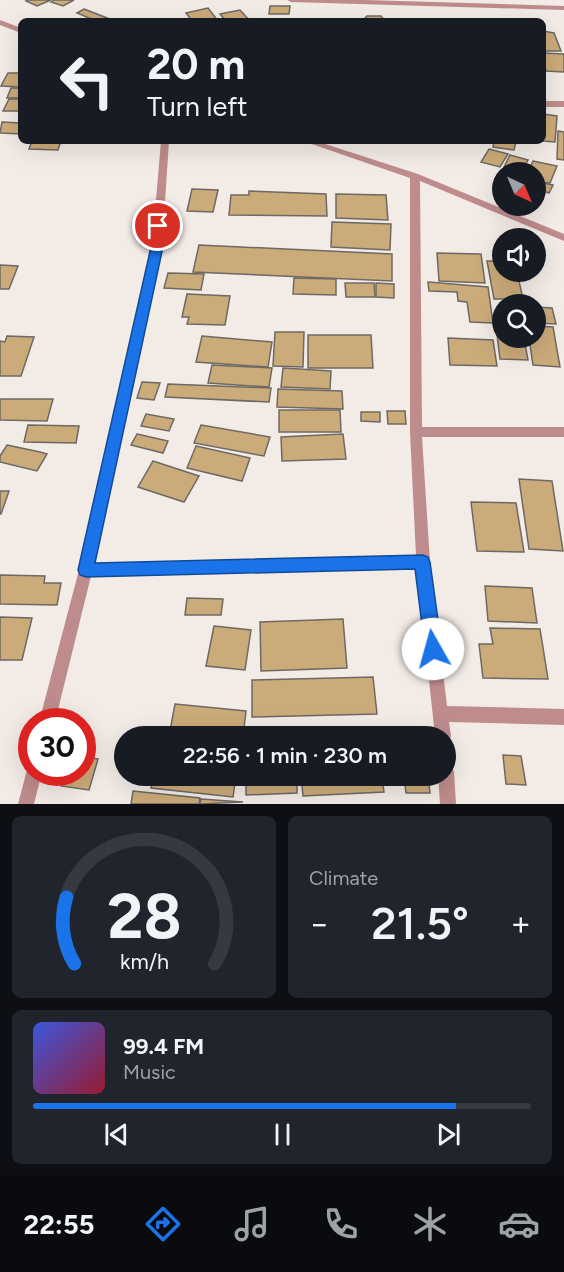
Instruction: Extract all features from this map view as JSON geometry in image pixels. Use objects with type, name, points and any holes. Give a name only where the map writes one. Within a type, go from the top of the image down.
[{"type":"street","points":[[291,0],[429,2],[564,8]]},
{"type":"street","points":[[1,24],[18,30]]},
{"type":"street","points":[[546,104],[564,104]]},
{"type":"street","points":[[51,708],[86,570],[157,247],[165,144]]},
{"type":"street","points":[[316,144],[415,176],[564,238]]},
{"type":"street","points":[[415,176],[416,432],[423,562],[442,726]]},
{"type":"street","points":[[416,432],[564,432]]},
{"type":"street","points":[[86,570],[423,562]]},
{"type":"street","points":[[441,714],[564,717]]},
{"type":"street","points":[[26,804],[30,786]]},
{"type":"street","points":[[447,786],[448,804]]},
{"type":"building","points":[[51,0],[37,6],[26,1]]},
{"type":"building","points":[[74,0],[63,6],[51,2]]},
{"type":"building","points":[[270,6],[290,6],[289,14],[269,14]]},
{"type":"building","points":[[208,8],[216,18],[190,18],[186,13]]},
{"type":"building","points":[[84,9],[107,18],[89,18],[77,13]]},
{"type":"building","points":[[240,10],[247,18],[223,18],[220,14]]},
{"type":"building","points":[[381,16],[383,18],[365,18]]},
{"type":"building","points":[[546,32],[554,33],[561,51],[546,51]]},
{"type":"building","points":[[546,53],[564,54],[564,72],[546,71]]},
{"type":"building","points":[[8,73],[18,73],[18,87],[1,86]]},
{"type":"building","points":[[11,88],[18,88],[18,98],[7,98]]},
{"type":"building","points":[[9,99],[18,99],[18,111],[3,111]]},
{"type":"building","points":[[546,114],[557,116],[555,142],[546,141]]},
{"type":"building","points":[[2,122],[18,123],[18,134],[0,133]]},
{"type":"building","points":[[558,131],[564,132],[564,160],[557,159]]},
{"type":"building","points":[[31,144],[60,144],[58,150],[29,149]]},
{"type":"building","points":[[494,144],[515,144],[514,150],[493,147]]},
{"type":"building","points":[[489,149],[508,154],[503,162],[492,162],[492,165],[481,162]]},
{"type":"building","points":[[510,155],[528,160],[527,162],[506,162]]},
{"type":"building","points":[[546,164],[557,166],[550,183],[546,183]]},
{"type":"building","points":[[546,184],[553,185],[549,193],[546,192]]},
{"type":"building","points":[[192,189],[218,190],[213,212],[187,211]]},
{"type":"building","points":[[249,191],[326,194],[327,216],[229,215],[231,195],[249,195]]},
{"type":"building","points":[[336,194],[386,195],[388,220],[336,218]]},
{"type":"building","points":[[332,222],[391,224],[390,250],[331,247]]},
{"type":"building","points":[[199,245],[392,254],[392,281],[193,272]]},
{"type":"building","points":[[437,253],[481,254],[485,283],[439,281]]},
{"type":"building","points":[[487,261],[492,261],[492,282],[519,282],[522,294],[493,294]]},
{"type":"building","points":[[0,265],[18,266],[9,289],[0,289]]},
{"type":"building","points":[[168,273],[204,274],[201,290],[164,288]]},
{"type":"building","points":[[294,278],[336,279],[336,295],[293,294]]},
{"type":"building","points":[[428,282],[488,287],[492,323],[470,322],[467,302],[458,301],[457,292],[429,291]]},
{"type":"building","points":[[345,283],[374,283],[375,297],[346,297]]},
{"type":"building","points":[[376,283],[394,284],[394,298],[376,297]]},
{"type":"building","points":[[187,294],[230,296],[225,325],[187,324],[189,317],[182,317]]},
{"type":"building","points":[[546,308],[552,308],[556,324],[546,324]]},
{"type":"building","points":[[546,327],[553,327],[560,367],[533,365],[530,348],[546,348]]},
{"type":"building","points":[[275,332],[304,332],[303,367],[273,366]]},
{"type":"building","points":[[308,335],[371,335],[373,368],[308,368]]},
{"type":"building","points":[[7,336],[34,337],[21,376],[0,376],[0,341],[5,342]]},
{"type":"building","points":[[202,336],[272,342],[268,367],[196,362]]},
{"type":"building","points":[[448,338],[492,340],[497,366],[450,365]]},
{"type":"building","points":[[499,348],[526,348],[528,360],[500,359]]},
{"type":"building","points":[[212,365],[272,368],[269,387],[208,383]]},
{"type":"building","points":[[283,368],[331,371],[330,389],[281,387]]},
{"type":"building","points":[[142,382],[160,383],[154,400],[137,398]]},
{"type":"building","points":[[168,384],[271,388],[269,402],[165,397]]},
{"type":"building","points":[[278,389],[342,391],[343,409],[277,407]]},
{"type":"building","points":[[0,399],[53,399],[47,421],[0,420]]},
{"type":"building","points":[[279,410],[340,410],[341,432],[279,432]]},
{"type":"building","points":[[387,411],[405,411],[406,424],[388,424]]},
{"type":"building","points":[[361,412],[380,412],[380,422],[361,421]]},
{"type":"building","points":[[146,414],[174,419],[169,431],[141,426]]},
{"type":"building","points":[[28,425],[79,426],[76,443],[24,442]]},
{"type":"building","points":[[201,425],[270,437],[264,456],[194,443]]},
{"type":"building","points":[[137,434],[168,441],[163,453],[131,445]]},
{"type":"building","points":[[343,434],[346,459],[282,461],[281,437]]},
{"type":"building","points":[[7,445],[47,454],[37,471],[0,462],[0,456]]},
{"type":"building","points":[[196,446],[250,458],[242,481],[187,468]]},
{"type":"building","points":[[153,461],[199,476],[184,502],[138,487]]},
{"type":"building","points":[[519,479],[552,481],[563,551],[529,549]]},
{"type":"building","points":[[0,491],[9,491],[1,514],[0,514]]},
{"type":"building","points":[[471,502],[516,503],[524,552],[477,551]]},
{"type":"building","points":[[0,575],[45,576],[44,583],[61,583],[57,605],[0,604]]},
{"type":"building","points":[[485,586],[532,588],[537,623],[488,621]]},
{"type":"building","points":[[187,598],[223,599],[221,615],[185,615]]},
{"type":"building","points":[[0,617],[32,618],[22,660],[0,660]]},
{"type":"building","points":[[343,619],[347,668],[261,671],[260,622]]},
{"type":"building","points":[[214,626],[251,630],[245,670],[206,666]]},
{"type":"building","points":[[490,628],[540,629],[548,679],[483,678],[479,644],[493,644]]},
{"type":"building","points":[[373,677],[377,714],[252,717],[252,680]]},
{"type":"building","points":[[175,704],[246,711],[244,726],[171,726]]},
{"type":"building","points":[[503,755],[521,756],[526,785],[506,784]]},
{"type":"building","points":[[61,786],[90,786],[89,790]]},
{"type":"building","points":[[152,786],[235,786],[233,797],[151,788]]},
{"type":"building","points":[[246,786],[297,786],[297,793],[246,795]]},
{"type":"building","points":[[302,786],[383,786],[384,792],[303,796]]},
{"type":"building","points":[[405,786],[429,786],[430,793],[406,793]]},
{"type":"building","points":[[133,791],[200,798],[199,804],[131,804]]},
{"type":"building","points":[[201,799],[243,802],[200,804]]},
{"type":"route","points":[[158,226],[157,247],[86,570],[423,562],[433,649]]}]
